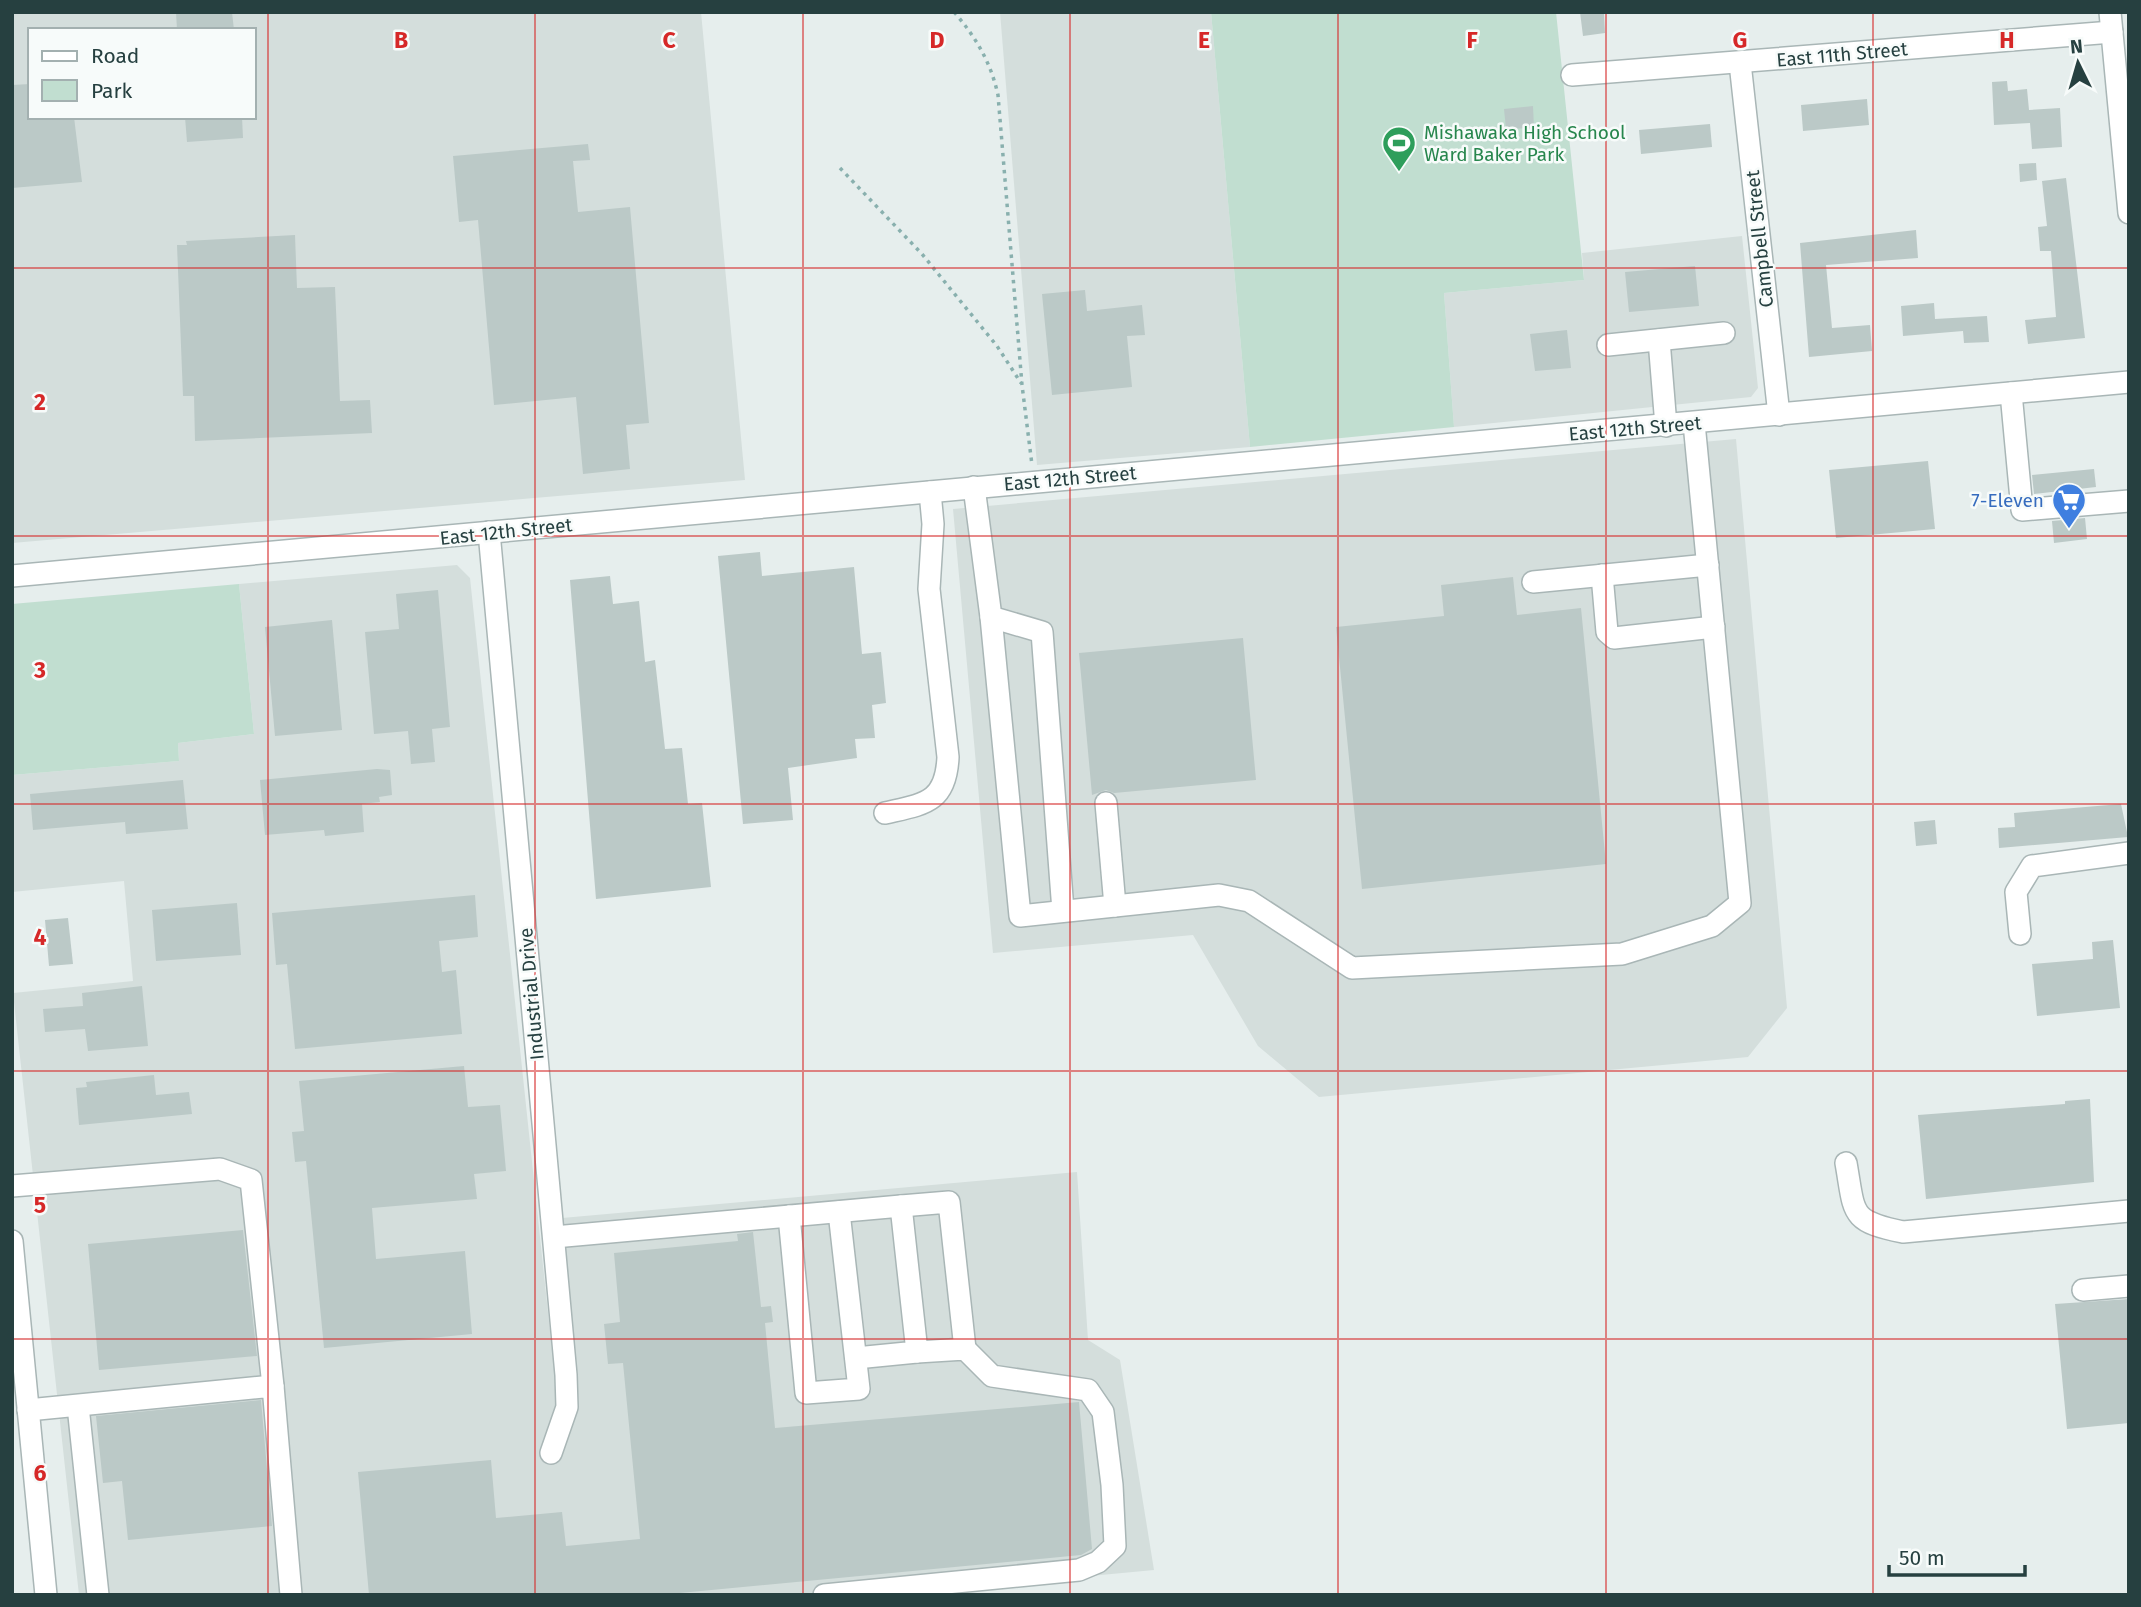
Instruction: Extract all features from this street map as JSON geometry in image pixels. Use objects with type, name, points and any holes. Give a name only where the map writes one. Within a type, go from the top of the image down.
[{"type":"street","name":"East 11th Street","points":[[1572,75],[1740,63],[2111,22]]},
{"type":"street","points":[[2111,22],[2129,213]]},
{"type":"street","name":"Campbell Street","points":[[1740,63],[1779,415]]},
{"type":"street","points":[[1608,345],[1724,333]]},
{"type":"street","points":[[1659,340],[1666,426]]},
{"type":"street","name":"East 12th Street","points":[[12,576],[2129,382]]},
{"type":"street","points":[[2011,393],[2022,510],[2129,501]]},
{"type":"street","points":[[974,486],[991,617],[1020,916],[1219,895],[1249,901],[1352,968],[1622,954],[1712,926],[1740,904],[1694,423]]},
{"type":"street","points":[[885,813],[920,805],[932,798],[942,789],[947,775],[929,589],[933,524],[930,492]]},
{"type":"street","name":"Industrial Drive","points":[[489,532],[554,1237],[567,1407],[551,1453]]},
{"type":"street","points":[[1533,582],[1708,565]]},
{"type":"street","points":[[1602,575],[1607,632],[1614,638],[1714,627]]},
{"type":"street","points":[[991,617],[1042,632],[1063,911]]},
{"type":"street","points":[[1106,803],[1115,905]]},
{"type":"street","points":[[2020,934],[2016,891],[2032,866],[2129,853]]},
{"type":"street","points":[[1846,1163],[1854,1212],[1870,1226],[1903,1232],[2129,1212]]},
{"type":"street","points":[[12,1186],[220,1169],[251,1180],[273,1386],[291,1595]]},
{"type":"street","points":[[554,1237],[949,1202],[965,1349],[992,1376],[1088,1390],[1103,1412],[1112,1485],[1115,1546],[1098,1562],[1079,1570],[824,1595]]},
{"type":"street","points":[[901,1206],[917,1352]]},
{"type":"street","points":[[789,1216],[806,1393],[859,1389],[839,1212]]},
{"type":"street","points":[[12,1241],[18,1363],[28,1410],[46,1595]]},
{"type":"street","points":[[2083,1290],[2129,1286]]},
{"type":"street","points":[[856,1359],[965,1349]]},
{"type":"street","points":[[28,1410],[273,1386]]},
{"type":"street","points":[[78,1406],[98,1595]]},
{"type":"path","points":[[954,12],[970,29],[985,54],[998,95],[1022,385],[1034,481]]},
{"type":"path","points":[[840,168],[922,254],[997,346],[1022,385]]},
{"type":"shaded area","points":[[12,12],[701,12],[745,480],[12,543]]},
{"type":"shaded area","points":[[1000,12],[1211,12],[1250,447],[1037,465]]},
{"type":"shaded area","points":[[1742,236],[1758,388],[1751,397],[1454,427],[1444,293],[1584,280],[1582,253]]},
{"type":"shaded area","points":[[1736,439],[1787,1008],[1748,1057],[1319,1097],[1258,1046],[1193,935],[993,953],[953,509]]},
{"type":"shaded area","points":[[457,565],[470,578],[552,1350],[574,1349],[562,1218],[1077,1172],[1088,1340],[1120,1360],[1154,1570],[889,1595],[79,1595],[13,993],[133,981],[124,881],[12,892],[12,775],[179,761],[178,743],[254,734],[239,584]]},
{"type":"green space","name":"Mishawaka High School Ward Baker Park","points":[[1211,12],[1556,12],[1584,280],[1444,293],[1454,427],[1250,447]]},
{"type":"green space","points":[[239,584],[254,734],[178,743],[179,761],[12,775],[12,604]]},
{"type":"building","points":[[176,12],[232,12],[234,28],[177,28]]},
{"type":"building","points":[[1580,12],[1604,14],[1605,33],[1583,36]]},
{"type":"building","points":[[2007,81],[2008,91],[2027,89],[2029,110],[2060,108],[2062,147],[2032,149],[2030,123],[1994,125],[1992,82]]},
{"type":"building","points":[[28,84],[28,119],[74,119],[82,182],[12,188],[12,85]]},
{"type":"building","points":[[1867,99],[1869,125],[1803,131],[1801,105]]},
{"type":"building","points":[[1533,106],[1534,128],[1506,129],[1504,109]]},
{"type":"building","points":[[185,119],[242,119],[243,138],[187,142]]},
{"type":"building","points":[[1710,124],[1712,147],[1641,154],[1639,130]]},
{"type":"building","points":[[588,144],[590,160],[573,161],[578,212],[630,207],[649,423],[626,425],[630,469],[583,474],[576,397],[494,405],[478,220],[459,222],[453,156]]},
{"type":"building","points":[[2036,163],[2037,180],[2020,182],[2019,164]]},
{"type":"building","points":[[2066,178],[2085,338],[2028,344],[2025,320],[2056,317],[2051,251],[2040,251],[2038,227],[2047,226],[2042,181]]},
{"type":"building","points":[[1916,230],[1918,258],[1826,265],[1832,328],[1870,325],[1872,351],[1809,357],[1800,243]]},
{"type":"building","points":[[295,235],[297,288],[335,287],[340,401],[370,400],[372,433],[195,441],[194,396],[183,396],[177,245],[187,245],[186,241]]},
{"type":"building","points":[[1695,266],[1699,306],[1629,312],[1625,272]]},
{"type":"building","points":[[1085,290],[1087,311],[1142,305],[1145,335],[1127,336],[1132,387],[1052,395],[1042,294]]},
{"type":"building","points":[[1934,303],[1935,319],[1987,316],[1989,342],[1964,343],[1963,331],[1903,336],[1901,306]]},
{"type":"building","points":[[1567,330],[1571,368],[1535,371],[1530,334]]},
{"type":"building","points":[[1928,461],[1935,529],[1836,538],[1829,470]]},
{"type":"building","name":"7-Eleven","points":[[2094,469],[2096,487],[2034,494],[2032,475]]},
{"type":"building","name":"7-Eleven","points":[[2085,518],[2087,539],[2054,543],[2052,521]]},
{"type":"building","points":[[760,552],[762,576],[854,567],[862,654],[881,652],[886,703],[872,705],[875,738],[855,739],[857,758],[788,768],[793,820],[743,824],[718,556]]},
{"type":"building","points":[[610,576],[613,604],[639,601],[645,662],[655,660],[665,749],[682,748],[688,804],[702,803],[711,887],[596,899],[570,580]]},
{"type":"building","points":[[1513,577],[1517,615],[1581,608],[1606,864],[1362,889],[1336,627],[1444,616],[1441,585]]},
{"type":"building","points":[[438,590],[450,727],[432,729],[435,762],[411,764],[408,731],[374,734],[365,632],[399,629],[396,594]]},
{"type":"building","points":[[332,620],[342,730],[275,736],[265,627]]},
{"type":"building","points":[[1243,638],[1256,780],[1114,793],[1106,790],[1092,795],[1079,653]]},
{"type":"building","points":[[390,770],[392,795],[379,797],[380,802],[362,804],[364,832],[325,836],[324,830],[265,835],[260,780]]},
{"type":"building","points":[[183,780],[188,829],[126,834],[125,822],[33,830],[30,794]]},
{"type":"building","points":[[2121,804],[2128,837],[1999,848],[1998,828],[2015,827],[2014,813]]},
{"type":"building","points":[[1935,820],[1937,844],[1916,846],[1914,822]]},
{"type":"building","points":[[475,895],[478,937],[439,941],[442,972],[456,970],[462,1034],[295,1049],[287,964],[276,965],[272,913]]},
{"type":"building","points":[[237,903],[241,955],[156,961],[152,910]]},
{"type":"building","points":[[68,918],[73,964],[49,966],[45,920]]},
{"type":"building","points":[[2113,940],[2120,1008],[2037,1016],[2032,964],[2093,959],[2092,942]]},
{"type":"building","points":[[142,986],[148,1046],[88,1051],[85,1029],[45,1032],[43,1009],[83,1006],[82,993]]},
{"type":"building","points":[[464,1066],[468,1107],[500,1105],[506,1171],[474,1174],[477,1199],[372,1208],[376,1259],[465,1251],[472,1334],[324,1348],[306,1161],[295,1162],[292,1132],[304,1131],[299,1081]]},
{"type":"building","points":[[154,1075],[156,1095],[189,1092],[192,1114],[79,1125],[76,1088],[87,1087],[86,1082]]},
{"type":"building","points":[[2090,1099],[2094,1182],[1926,1199],[1918,1115],[2065,1104],[2065,1101]]},
{"type":"building","points":[[243,1230],[257,1356],[99,1370],[88,1244]]},
{"type":"building","points":[[753,1232],[761,1307],[771,1306],[773,1322],[765,1323],[775,1428],[1079,1402],[1092,1549],[1081,1555],[659,1595],[369,1595],[358,1472],[491,1460],[496,1518],[562,1512],[566,1546],[640,1539],[623,1363],[608,1364],[604,1324],[620,1322],[614,1253],[738,1241],[737,1234]]},
{"type":"building","points":[[2129,1299],[2129,1423],[2067,1429],[2055,1304]]},
{"type":"building","points":[[261,1400],[272,1526],[128,1540],[122,1481],[103,1483],[96,1416]]},
{"type":"place","name":"Mishawaka High School Ward Baker Park","points":[[1399,173]]},
{"type":"place","name":"7-Eleven","points":[[2069,530]]}]
